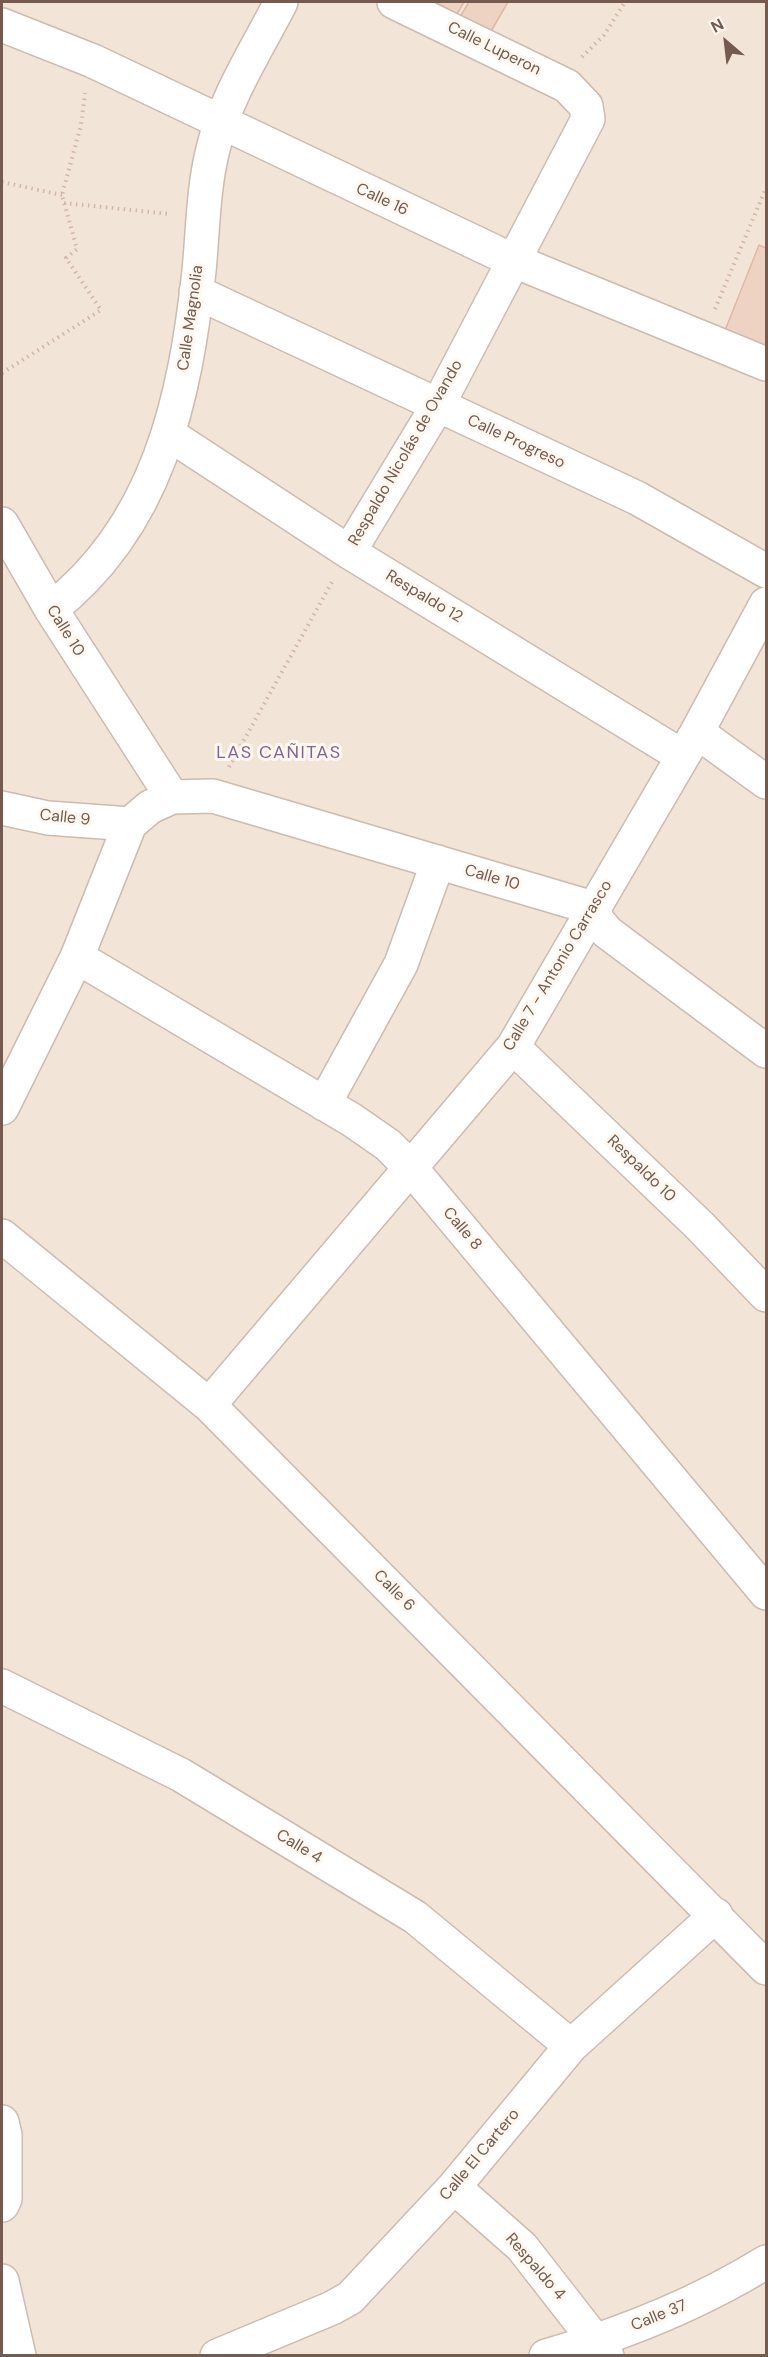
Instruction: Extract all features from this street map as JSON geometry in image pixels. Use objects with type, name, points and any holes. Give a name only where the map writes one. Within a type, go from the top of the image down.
[{"type":"street","name":"Calle Magnolia","points":[[51,609],[80,587],[127,528],[170,435],[183,376],[196,292],[212,152],[220,123],[281,2]]},
{"type":"street","name":"Calle Luperon","points":[[394,2],[559,81],[579,96],[586,106]]},
{"type":"street","name":"Calle 16","points":[[2,25],[93,61],[512,260],[702,340],[766,364]]},
{"type":"street","name":"Respaldo Nicolás de Ovando","points":[[349,552],[438,405],[512,260],[588,119],[586,106]]},
{"type":"street","name":"Calle Progreso","points":[[196,292],[637,498],[766,571]]},
{"type":"street","name":"Respaldo 12","points":[[170,435],[349,552],[689,744],[766,782]]},
{"type":"street","name":"Calle 10","points":[[2,524],[51,609],[172,797]]},
{"type":"street","name":"Calle 7 - Antonio Carrasco","points":[[208,1405],[513,1047],[689,744],[766,604]]},
{"type":"street","name":"Calle 10","points":[[130,824],[150,807],[172,797],[213,796],[593,908]]},
{"type":"street","name":"Calle 9","points":[[2,808],[48,818],[130,824]]},
{"type":"street","points":[[2,1108],[78,957],[130,824]]},
{"type":"street","points":[[324,1104],[401,964],[438,862]]},
{"type":"street","points":[[593,908],[598,921],[607,932],[766,1050]]},
{"type":"street","name":"Calle 8","points":[[78,957],[324,1104],[388,1145],[410,1167],[766,1593]]},
{"type":"street","name":"Respaldo 10","points":[[513,1047],[700,1226],[766,1295]]},
{"type":"street","name":"Calle 6","points":[[2,1236],[208,1405],[766,1968]]},
{"type":"street","name":"Calle 4","points":[[2,1686],[181,1775],[415,1917],[571,2046]]},
{"type":"street","name":"Calle El Cartero","points":[[217,2355],[350,2298],[454,2187],[571,2046],[716,1915]]},
{"type":"street","points":[[2,2122],[5,2134],[2,2205]]},
{"type":"street","name":"Respaldo 4","points":[[454,2187],[522,2247],[602,2348]]},
{"type":"street","name":"Calle 37","points":[[546,2355],[602,2348],[718,2292],[766,2262]]},
{"type":"street","points":[[2,2281],[19,2355]]},
{"type":"path","points":[[559,81],[604,35],[626,2]]},
{"type":"path","points":[[2,373],[101,310],[66,258],[77,249],[62,195],[81,125],[93,61]]},
{"type":"path","points":[[2,182],[62,195]]},
{"type":"path","points":[[702,340],[766,188]]},
{"type":"path","points":[[64,203],[204,217]]},
{"type":"path","name":"Respaldo Nicolás de Ovando","points":[[213,796],[349,552]]},
{"type":"shaded area","points":[[2,2],[766,2],[766,2355],[2,2355]]},
{"type":"building","points":[[435,2],[464,2],[457,14]]},
{"type":"building","points":[[469,2],[508,2],[490,33],[460,17]]},
{"type":"building","points":[[759,245],[766,248],[766,352],[724,333]]},
{"type":"district","name":"LAS CAÑITAS","points":[[279,753]]}]
